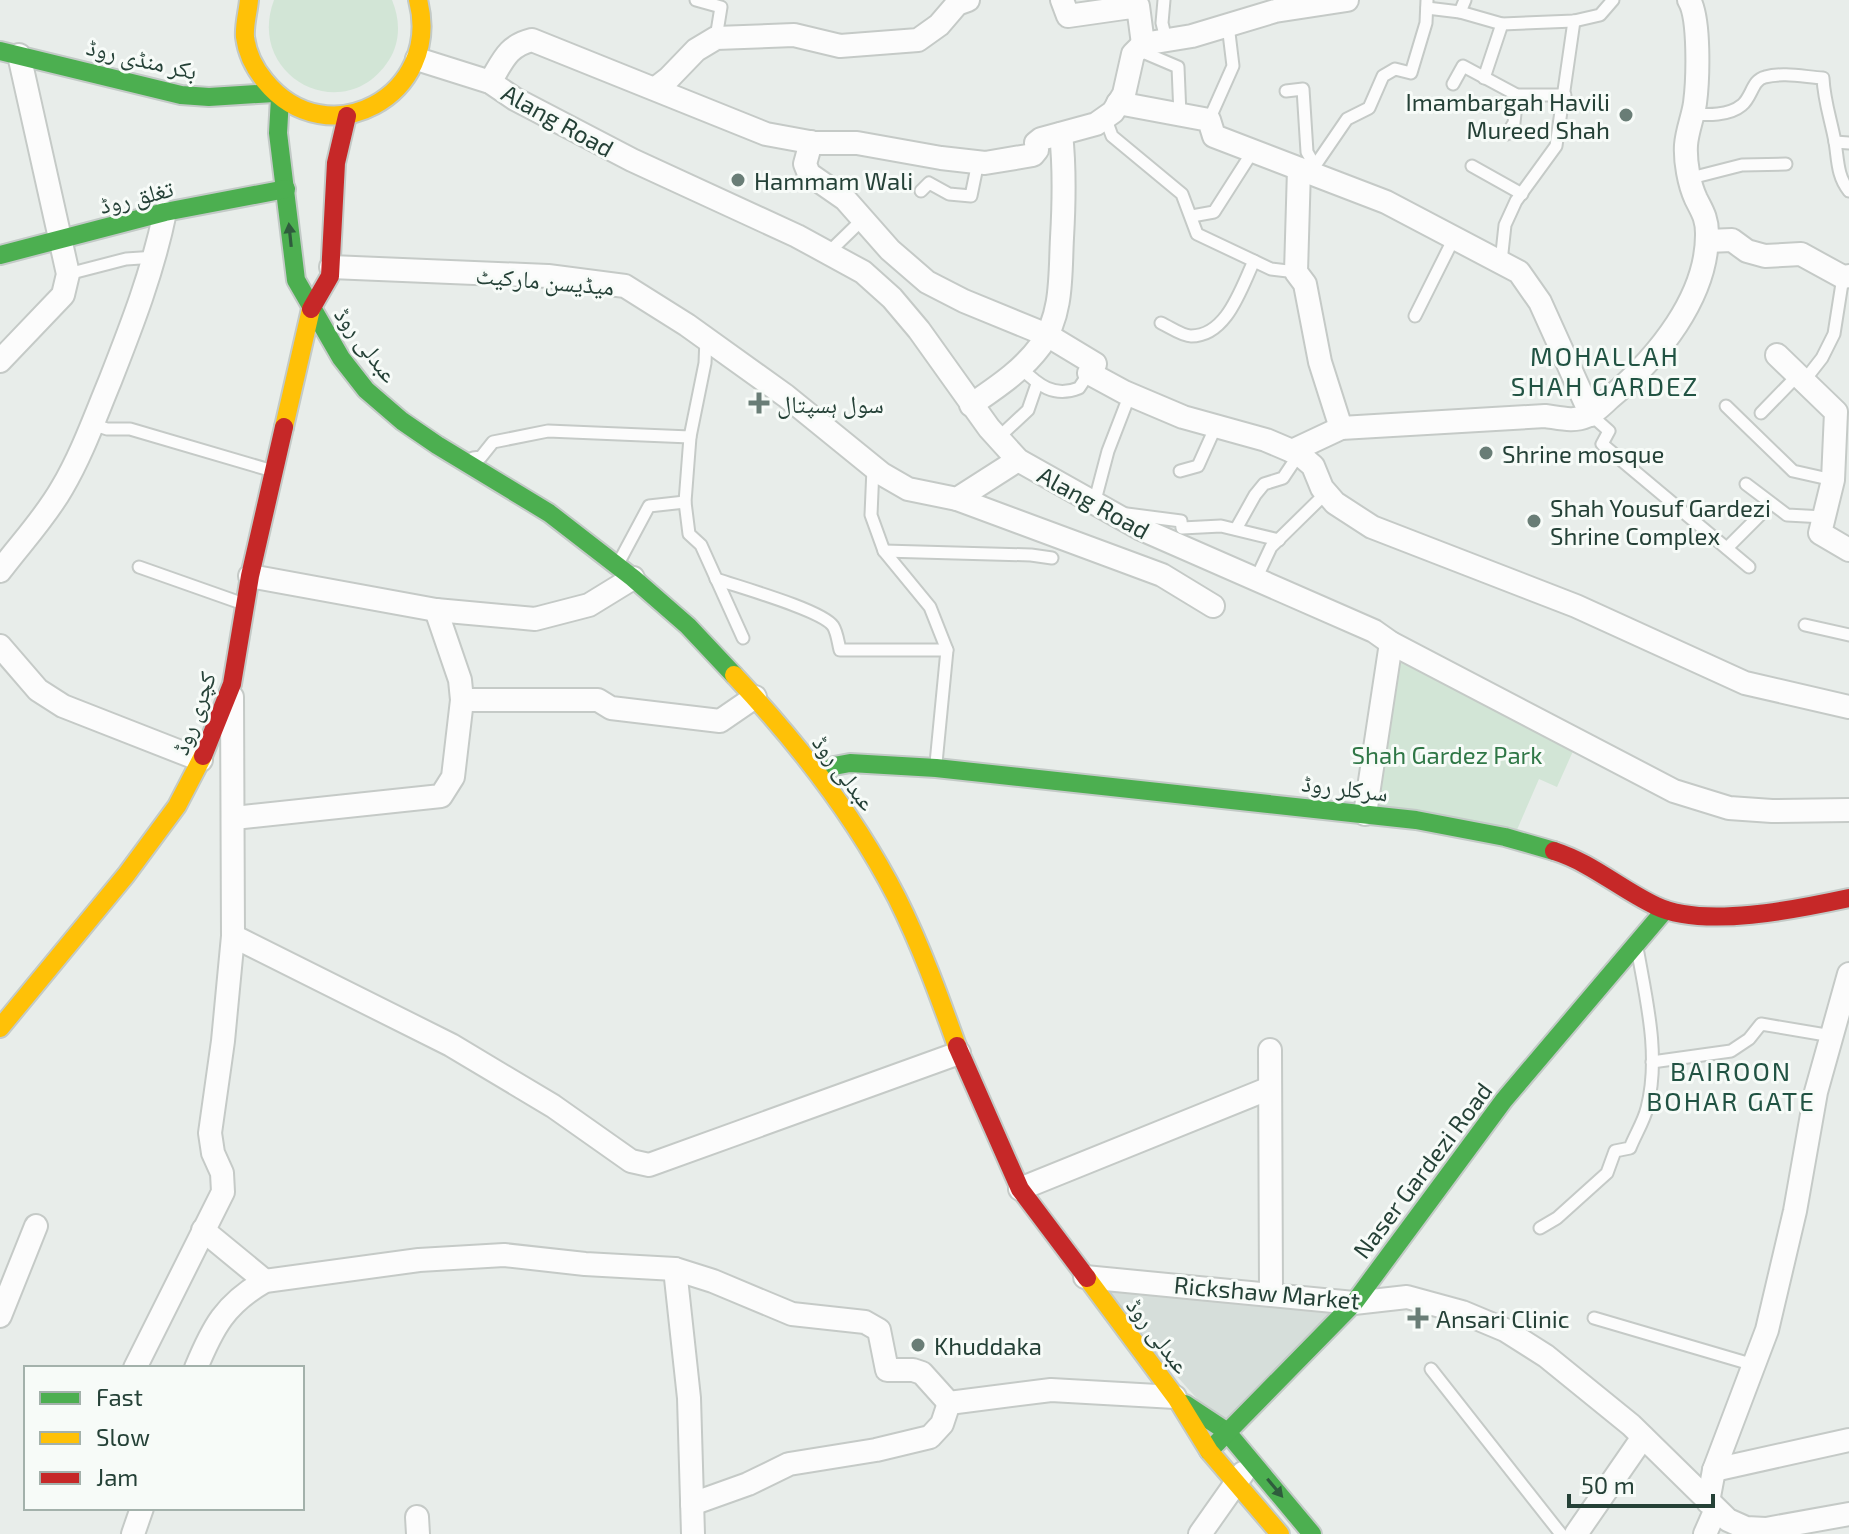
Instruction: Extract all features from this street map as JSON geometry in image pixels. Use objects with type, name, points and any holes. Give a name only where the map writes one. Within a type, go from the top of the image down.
[{"type":"main road","points":[[248,1],[245,28],[254,68],[277,96],[311,114],[329,117],[347,116],[376,106],[410,74],[417,59],[423,24],[418,0]]},
{"type":"main road","name":"بکر منڈی روڈ","points":[[10,53],[181,95],[277,96]]},
{"type":"main road","name":"عبدلی روڈ","points":[[277,96],[278,133],[296,280],[341,358],[366,390],[402,421],[549,513],[688,626],[755,697],[821,777],[861,834],[897,898],[927,964],[959,1053],[1020,1189],[1176,1398],[1209,1451],[1280,1534]]},
{"type":"main road","name":"عبدلی روڈ","points":[[311,309],[330,276],[336,163],[347,116]]},
{"type":"main road","name":"تغلق روڈ","points":[[0,255],[165,212],[286,189]]},
{"type":"main road","name":"کچری روڈ","points":[[0,1028],[126,875],[177,806],[201,760],[232,684],[250,576],[311,309]]},
{"type":"main road","name":"سرکلر روڈ","points":[[821,777],[834,766],[850,763],[936,768],[1365,814],[1505,837],[1576,858],[1665,910],[1706,916],[1754,913],[1849,898]]},
{"type":"main road","name":"Naser Gardezi Road","points":[[1209,1451],[1354,1303],[1504,1100],[1665,910]]},
{"type":"main road","name":"عبدلی روڈ","points":[[1176,1398],[1226,1431],[1312,1534]]},
{"type":"street","points":[[656,88],[696,50],[716,38],[794,35],[840,46],[918,40],[939,25],[957,4],[968,0]]},
{"type":"street","points":[[1062,0],[1068,16],[1138,6],[1140,47]]},
{"type":"street","points":[[490,82],[509,51],[518,44],[532,40],[656,88],[755,131],[811,142],[857,143],[978,162],[1033,155],[1037,150],[1036,143],[1041,139],[1096,124],[1124,94],[1133,54],[1140,47],[1166,39],[1192,36],[1275,11],[1347,0]]},
{"type":"street","points":[[1296,453],[1341,428],[1545,416],[1577,420],[1591,415],[1629,381],[1666,340],[1697,287],[1707,241],[1705,214],[1695,197],[1686,145],[1695,101],[1695,35],[1689,0]]},
{"type":"street","points":[[0,361],[63,295],[68,274],[10,53]]},
{"type":"street","name":"Alang Road","points":[[417,59],[490,82],[515,99],[632,160],[863,272],[892,298],[919,330],[971,405],[1018,460],[1139,528],[1374,631],[1391,643],[1674,791],[1729,808],[1849,810]]},
{"type":"street","points":[[1112,110],[1209,120],[1214,136],[1308,169],[1386,202],[1519,272],[1540,302],[1591,415]]},
{"type":"street","points":[[971,405],[1021,368],[1047,335],[1059,300],[1065,179],[1061,134]]},
{"type":"street","points":[[811,142],[805,164],[809,174],[845,199],[890,250],[927,282],[964,301],[1047,335],[1095,364],[1089,373],[1183,417],[1266,440],[1296,453],[1313,466],[1326,493],[1335,503],[1372,527],[1576,606],[1745,683],[1849,707]]},
{"type":"street","points":[[1308,169],[1296,272],[1305,284],[1320,362],[1341,428]]},
{"type":"street","points":[[0,571],[38,524],[61,489],[92,424],[138,311],[156,257],[165,212]]},
{"type":"street","points":[[1707,241],[1732,240],[1747,251],[1765,256],[1801,254],[1846,276]]},
{"type":"street","name":"میڈیسن مارکیٹ","points":[[331,267],[548,276],[625,286],[706,338],[786,396],[873,467],[908,489],[957,499],[1162,575],[1213,606]]},
{"type":"street","points":[[1777,355],[1842,411],[1841,453],[1820,533],[1849,550]]},
{"type":"street","points":[[957,499],[1018,460]]},
{"type":"street","points":[[250,576],[436,610],[535,619],[589,605],[625,572]]},
{"type":"street","points":[[234,818],[441,796],[453,777],[462,700],[460,680],[436,610]]},
{"type":"street","points":[[1365,814],[1391,643]]},
{"type":"street","points":[[0,646],[38,690],[63,706],[201,760]]},
{"type":"street","points":[[136,1366],[223,1192],[224,1183],[210,1133],[233,936],[232,684]]},
{"type":"street","points":[[462,700],[598,700],[611,708],[720,721],[755,697]]},
{"type":"street","points":[[233,936],[451,1045],[553,1106],[631,1161],[649,1165],[959,1053]]},
{"type":"street","points":[[1705,1534],[1712,1506],[1714,1470],[1771,1315],[1795,1211],[1816,1092],[1849,974]]},
{"type":"street","points":[[1270,1050],[1271,1293]]},
{"type":"street","points":[[1020,1189],[1270,1088]]},
{"type":"street","points":[[0,1316],[36,1226]]},
{"type":"street","points":[[203,1230],[265,1281]]},
{"type":"street","points":[[197,1366],[218,1320],[247,1291],[265,1281],[419,1260],[504,1255],[675,1269],[713,1281],[792,1314],[871,1324],[880,1334],[887,1370],[922,1373],[949,1403]]},
{"type":"street","points":[[675,1269],[689,1398],[693,1534]]},
{"type":"street","name":"Rickshaw Market","points":[[1085,1277],[1354,1303],[1407,1297],[1462,1312],[1505,1330],[1546,1356],[1643,1437],[1728,1520],[1746,1528],[1766,1529],[1849,1514]]},
{"type":"street","points":[[949,1403],[1051,1390],[1176,1398]]},
{"type":"street","points":[[692,1504],[748,1484],[789,1464],[876,1450],[930,1437],[942,1424],[949,1403]]},
{"type":"street","points":[[1576,1534],[1643,1437]]},
{"type":"street","points":[[1714,1470],[1849,1440]]},
{"type":"street","points":[[1200,1534],[1252,1461]]},
{"type":"street","points":[[133,1534],[141,1510]]},
{"type":"lane","points":[[696,0],[721,7],[716,38]]},
{"type":"lane","points":[[1164,0],[1162,23],[1166,39]]},
{"type":"lane","points":[[1460,12],[1465,0]]},
{"type":"lane","points":[[1308,169],[1347,119],[1369,108],[1383,76],[1395,69],[1411,73],[1426,23],[1427,4],[1502,24],[1574,21],[1600,15],[1613,0]]},
{"type":"lane","points":[[1501,263],[1505,225],[1522,194],[1556,146],[1574,21]]},
{"type":"lane","points":[[1484,78],[1502,24]]},
{"type":"lane","points":[[1209,120],[1233,66],[1228,25]]},
{"type":"lane","points":[[1140,47],[1178,67],[1180,115]]},
{"type":"lane","points":[[1453,84],[1463,66],[1517,95],[1565,95]]},
{"type":"lane","points":[[1692,114],[1727,112],[1741,106],[1755,83],[1763,77],[1823,78],[1825,104],[1842,183],[1849,191]]},
{"type":"lane","points":[[1286,91],[1303,89],[1308,169]]},
{"type":"lane","points":[[1507,134],[1514,123],[1517,95]]},
{"type":"lane","points":[[1112,110],[1112,136],[1182,194],[1197,234],[1271,269],[1296,272]]},
{"type":"lane","points":[[1835,142],[1849,143]]},
{"type":"lane","points":[[1192,216],[1214,212],[1253,151]]},
{"type":"lane","points":[[921,191],[929,183],[949,194],[971,196],[978,162]]},
{"type":"lane","points":[[1691,178],[1742,165],[1786,164]]},
{"type":"lane","points":[[1472,166],[1522,194]]},
{"type":"lane","points":[[828,253],[863,219]]},
{"type":"lane","points":[[1415,316],[1454,238]]},
{"type":"lane","points":[[68,274],[126,259],[156,257]]},
{"type":"lane","points":[[1161,323],[1188,336],[1206,333],[1224,320],[1254,261]]},
{"type":"lane","points":[[1761,413],[1822,358],[1834,334],[1846,276]]},
{"type":"lane","points":[[706,338],[690,437],[685,502],[689,534],[701,545],[743,638]]},
{"type":"lane","points":[[1021,368],[1037,384],[1050,391],[1079,388],[1089,373]]},
{"type":"lane","points":[[998,438],[1028,410],[1037,384]]},
{"type":"lane","points":[[1130,394],[1108,451],[1100,507],[1181,521],[1182,528],[1221,526],[1279,540]]},
{"type":"lane","points":[[1726,406],[1793,471],[1833,480]]},
{"type":"lane","points":[[1591,415],[1609,431],[1602,444],[1749,567]]},
{"type":"lane","points":[[92,424],[107,429],[130,429],[274,472]]},
{"type":"lane","points":[[1180,471],[1198,466],[1216,426]]},
{"type":"lane","points":[[460,459],[481,457],[493,442],[548,431],[690,437]]},
{"type":"lane","points":[[1236,529],[1255,495],[1264,484],[1283,478],[1296,453]]},
{"type":"lane","points":[[873,467],[871,515],[884,551],[930,607],[947,650],[936,768]]},
{"type":"lane","points":[[1746,484],[1787,515],[1824,517]]},
{"type":"lane","points":[[1256,579],[1271,547],[1326,493]]},
{"type":"lane","points":[[625,572],[649,506],[685,502]]},
{"type":"lane","points":[[1727,548],[1771,504]]},
{"type":"lane","points":[[884,551],[1052,558]]},
{"type":"lane","points":[[139,567],[245,605]]},
{"type":"lane","points":[[716,579],[823,617],[833,626],[840,650],[947,650]]},
{"type":"lane","points":[[1805,625],[1849,635]]},
{"type":"lane","points":[[1540,1228],[1594,1187],[1607,1173],[1615,1151],[1630,1148],[1647,1109],[1652,1062],[1651,1025],[1637,944]]},
{"type":"lane","points":[[1652,1062],[1731,1051],[1749,1039],[1761,1024],[1832,1036]]},
{"type":"lane","points":[[1594,1318],[1754,1365]]},
{"type":"lane","points":[[1431,1369],[1561,1534]]},
{"type":"shaded area","points":[[1077,1265],[1352,1291],[1226,1431]]},
{"type":"green space","points":[[274,0],[392,0],[398,30],[393,53],[370,80],[348,91],[326,92],[304,85],[286,71],[274,52],[269,28]]},
{"type":"green space","name":"Shah Gardez Park","points":[[1391,643],[1578,740],[1557,787],[1539,779],[1513,839],[1365,814]]},
{"type":"traffic: fast","points":[[0,51],[181,95],[209,97],[274,93]]},
{"type":"traffic: fast","points":[[280,98],[278,133],[296,280],[341,358],[366,390],[402,421],[437,445],[549,513],[633,578],[688,626],[734,675]]},
{"type":"traffic: fast","points":[[0,255],[165,212],[286,189]]},
{"type":"traffic: fast","points":[[821,777],[834,766],[850,763],[936,768],[1416,820],[1505,837],[1554,851]]},
{"type":"traffic: fast","points":[[1209,1451],[1354,1303],[1504,1100],[1665,910]]},
{"type":"traffic: fast","points":[[1185,1404],[1226,1431],[1312,1534]]},
{"type":"traffic: slow","points":[[249,0],[245,37],[258,71],[291,104],[319,114],[348,114],[374,105],[397,88],[414,64],[421,34],[418,0]]},
{"type":"traffic: slow","points":[[284,427],[311,309]]},
{"type":"traffic: slow","points":[[734,675],[823,781],[863,838],[914,934],[957,1046]]},
{"type":"traffic: slow","points":[[0,1028],[126,875],[177,806],[203,756]]},
{"type":"traffic: slow","points":[[1087,1278],[1177,1399],[1209,1451],[1280,1534]]},
{"type":"traffic: jam","points":[[311,309],[330,276],[336,163],[347,116]]},
{"type":"traffic: jam","points":[[203,756],[232,684],[250,576],[284,427]]},
{"type":"traffic: jam","points":[[1554,851],[1581,862],[1656,906],[1676,913],[1751,915],[1849,898]]},
{"type":"traffic: jam","points":[[957,1046],[1020,1189],[1087,1278]]},
{"type":"place","name":"Imambargah Havili Mureed Shah","points":[[1626,115]]},
{"type":"place","name":"Hammam Wali","points":[[738,180]]},
{"type":"place","name":"سول ہسپتال","points":[[759,403]]},
{"type":"place","name":"Shrine mosque","points":[[1486,453]]},
{"type":"place","name":"Shah Yousuf Gardezi Shrine Complex","points":[[1534,521]]},
{"type":"place","name":"Ansari Clinic","points":[[1418,1318]]},
{"type":"place","name":"Khuddaka","points":[[918,1345]]},
{"type":"district","name":"MOHALLAH SHAH GARDEZ","points":[[1605,370]]},
{"type":"district","name":"BAIROON BOHAR GATE","points":[[1731,1085]]}]
